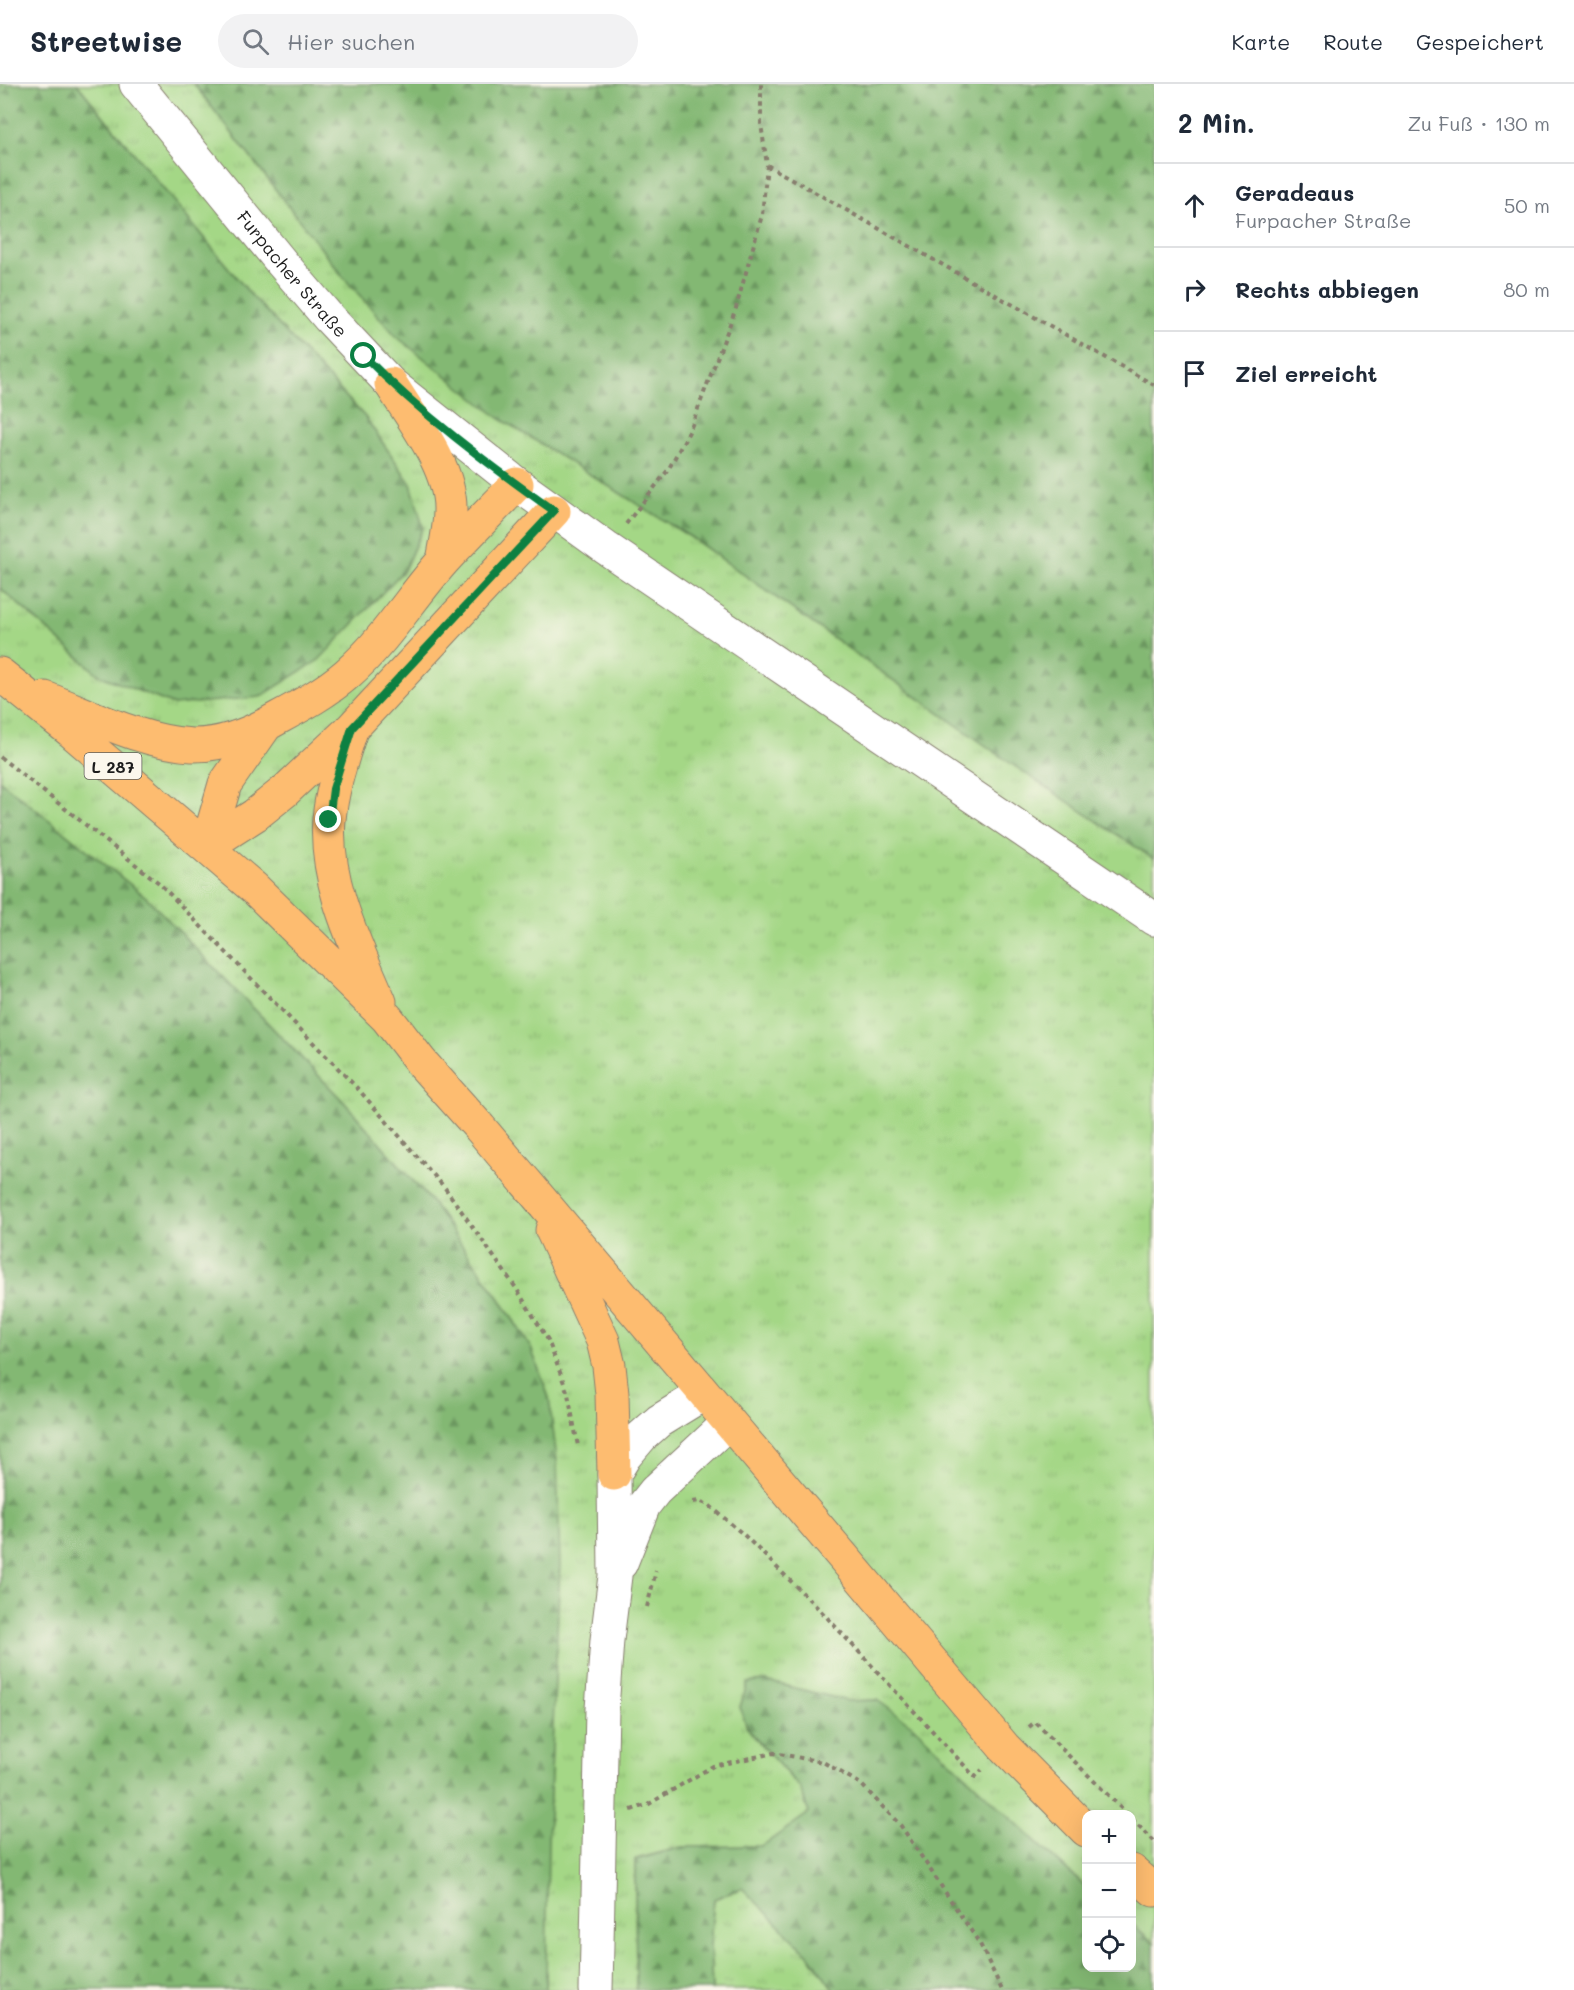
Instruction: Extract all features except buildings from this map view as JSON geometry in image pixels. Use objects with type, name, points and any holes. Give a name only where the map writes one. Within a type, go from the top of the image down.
[{"type":"main road","points":[[391,384],[424,438],[444,477],[450,510],[443,561]]},
{"type":"main road","points":[[9,681],[135,733],[193,745],[217,743],[240,737],[324,692],[347,674],[387,632],[443,561],[517,484]]},
{"type":"main road","points":[[207,846],[285,791],[352,728],[554,511]]},
{"type":"main road","name":"L 287","points":[[9,681],[207,846],[270,903],[387,1018],[421,1062],[1004,1747],[1082,1826]]},
{"type":"main road","points":[[207,846],[225,784],[266,725]]},
{"type":"main road","points":[[352,728],[333,789],[329,820],[330,853],[345,917],[387,1018]]},
{"type":"main road","points":[[537,1196],[603,1341],[612,1394],[614,1474]]},
{"type":"main road","points":[[1136,1875],[1154,1890]]},
{"type":"street","name":"Furpacher Straße","points":[[136,84],[288,271],[328,318],[391,384],[517,484],[606,548],[1154,919]]},
{"type":"street","points":[[596,1990],[602,1709],[615,1576],[614,1474],[625,1456],[642,1436],[659,1421],[703,1394]]},
{"type":"street","points":[[615,1576],[644,1505],[655,1491],[728,1423]]},
{"type":"path","points":[[606,548],[668,470],[690,430],[736,308],[762,215],[767,165],[761,124],[761,84]]},
{"type":"path","points":[[767,165],[1154,385]]},
{"type":"path","points":[[0,757],[159,883],[358,1089],[446,1188],[516,1288],[548,1340],[568,1394],[580,1455],[614,1474]]},
{"type":"path","points":[[600,1814],[623,1812],[649,1804],[714,1766],[774,1753],[823,1762],[861,1784],[902,1826],[980,1944],[1002,1990]]},
{"type":"path","points":[[1136,1824],[1154,1841]]},
{"type":"green space","points":[[0,84],[77,84],[250,294],[365,417],[411,484],[423,527],[404,570],[319,660],[260,697],[174,705],[99,675],[0,588]]},
{"type":"green space","points":[[77,84],[194,84],[344,278],[499,418],[692,538],[1016,767],[1154,859],[1154,1943],[1136,1927],[1136,1810],[1082,1810],[1082,1883],[877,1700],[848,1701],[766,1681],[748,1683],[740,1707],[748,1730],[800,1788],[809,1813],[762,1846],[682,1847],[635,1859],[636,1990],[546,1990],[549,1398],[531,1348],[500,1299],[430,1200],[344,1102],[146,897],[0,781],[0,588],[99,675],[174,705],[404,570],[423,528],[411,484],[365,417],[250,294]]},
{"type":"green space","points":[[194,84],[1154,84],[1154,859],[1016,767],[692,538],[499,418],[397,337],[344,278]]},
{"type":"green space","points":[[0,781],[146,897],[344,1102],[430,1200],[500,1299],[531,1348],[549,1398],[557,1460],[560,1565],[548,1843],[546,1990],[0,1990]]},
{"type":"green space","points":[[766,1681],[848,1701],[877,1700],[913,1726],[1082,1884],[1082,1972],[1136,1972],[1136,1927],[1154,1943],[1154,1990],[834,1990],[809,1955],[742,1888],[714,1899],[710,1945],[712,1990],[636,1990],[635,1860],[682,1847],[762,1846],[809,1813],[800,1788],[748,1730],[740,1707],[748,1683]]},
{"type":"green space","points":[[743,1888],[809,1955],[834,1990],[712,1990],[710,1945],[714,1899]]},
{"type":"route","points":[[329,820],[333,789],[352,728],[554,511],[391,384],[364,356]]}]
